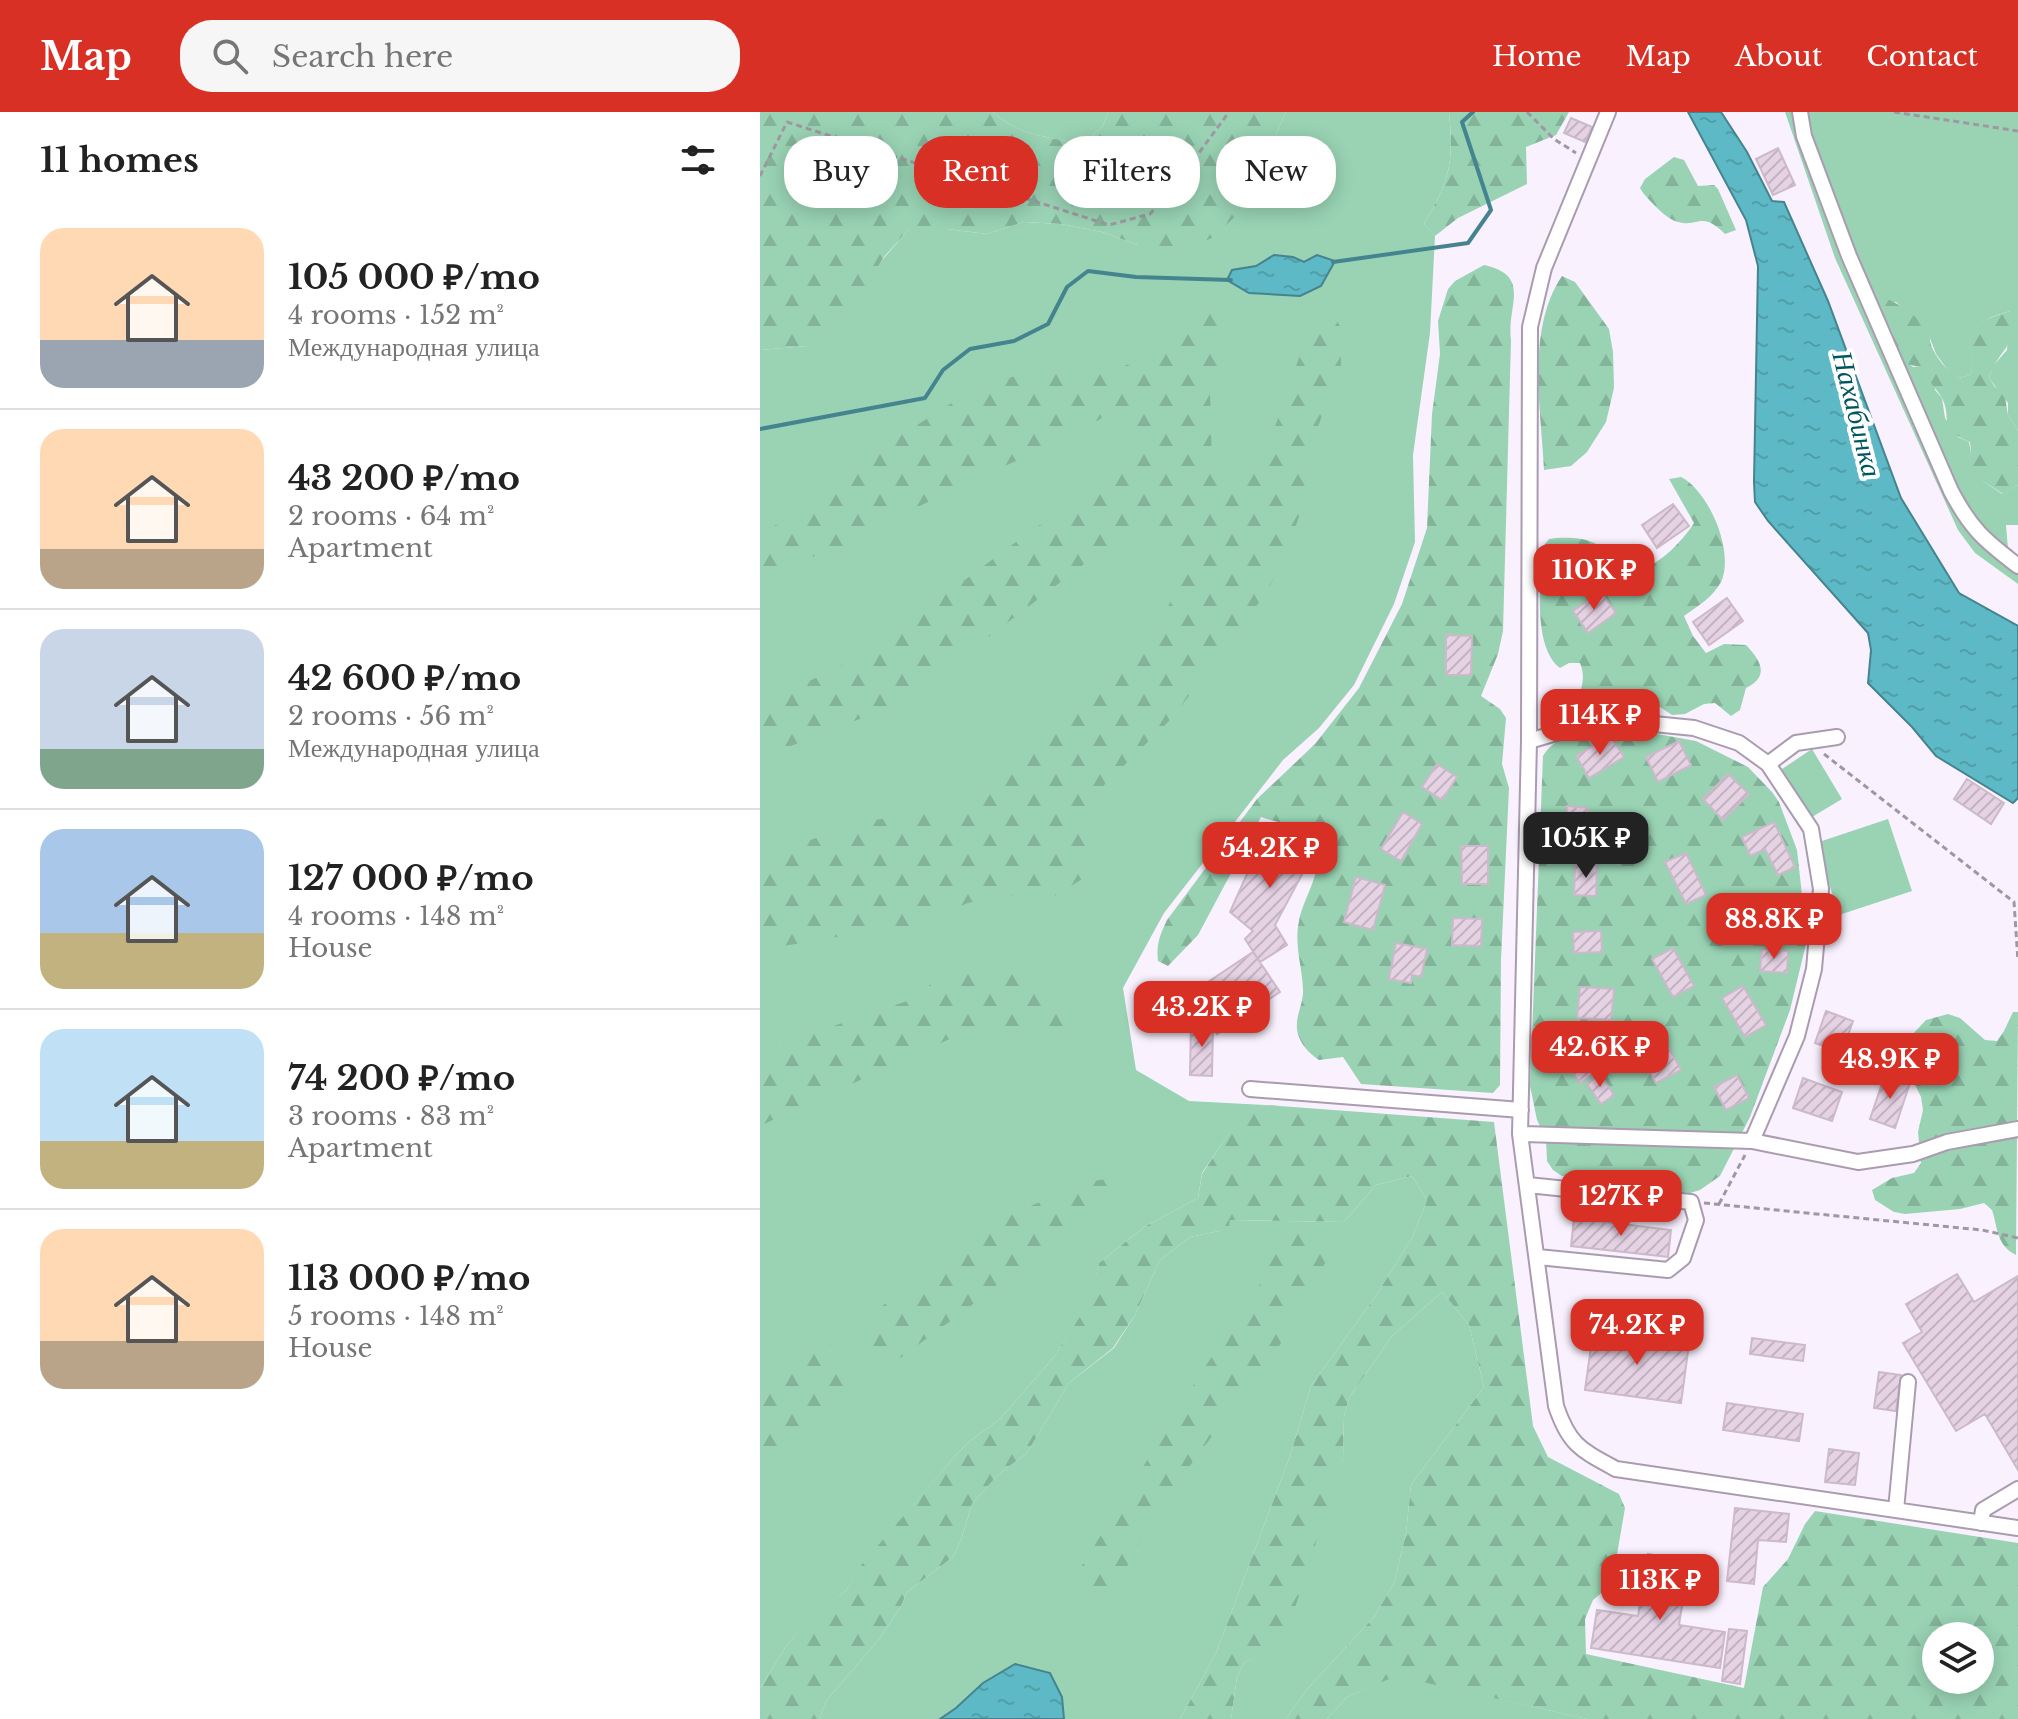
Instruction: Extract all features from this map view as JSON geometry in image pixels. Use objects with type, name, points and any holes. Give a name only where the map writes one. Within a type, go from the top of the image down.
[{"type":"street","points":[[1608,112],[1544,268],[1530,327],[1529,741],[1520,1134],[1556,1406],[1562,1425],[1579,1450],[1616,1469],[2018,1528]]},
{"type":"street","points":[[1800,112],[1804,136],[1849,256],[1951,491],[1967,521],[1982,539],[2018,566]]},
{"type":"street","points":[[1529,741],[1604,719],[1694,728],[1739,743],[1768,764],[1811,829],[1821,889],[1814,969],[1797,1036],[1752,1141]]},
{"type":"street","points":[[1768,764],[1796,743],[1837,737]]},
{"type":"street","points":[[1250,1089],[1521,1110]]},
{"type":"street","points":[[1520,1134],[1752,1141],[1858,1162],[1913,1154],[1947,1142],[2018,1129]]},
{"type":"street","points":[[1528,1185],[1691,1202],[1696,1220],[1683,1258],[1668,1270],[1538,1257]]},
{"type":"street","points":[[1896,1510],[1908,1382]]},
{"type":"street","points":[[1981,1523],[1983,1510],[2018,1489]]},
{"type":"path","points":[[760,176],[787,122],[1109,225],[1150,214],[1229,112]]},
{"type":"path","points":[[1527,112],[1554,139],[1590,154]]},
{"type":"path","points":[[1894,112],[2018,131]]},
{"type":"path","points":[[1808,741],[2014,902],[2018,961]]},
{"type":"path","points":[[1719,1204],[1752,1141]]},
{"type":"path","points":[[1691,1202],[1982,1230],[2018,1238]]},
{"type":"green space","points":[[760,112],[993,112],[1024,131],[1054,139],[1054,208],[1200,208],[1200,136],[1092,136],[1103,126],[1108,112],[1286,112],[1275,136],[1216,136],[1216,208],[1243,208],[1212,238],[1177,252],[1061,224],[1024,222],[987,234],[947,229],[909,229],[884,257],[839,325],[809,346],[760,350]]},
{"type":"green space","points":[[993,112],[1108,112],[1103,126],[1092,136],[1054,136],[1054,139],[1024,131]]},
{"type":"green space","points":[[1286,112],[1449,112],[1451,145],[1445,183],[1424,224],[1435,236],[1430,333],[1413,455],[1415,542],[1394,604],[1354,685],[1319,728],[1283,760],[1164,913],[1123,988],[1136,1070],[1189,1101],[1265,1105],[1238,1120],[1202,1173],[1198,1198],[1144,1227],[1099,1263],[1090,1303],[1053,1358],[1000,1419],[955,1456],[863,1564],[846,1591],[813,1615],[787,1645],[760,1688],[760,350],[808,346],[909,229],[947,229],[987,234],[1024,222],[1061,224],[1102,232],[1138,245],[1216,202],[1216,208],[1336,208],[1336,136],[1275,136]]},
{"type":"green space","points":[[1449,112],[1569,112],[1556,135],[1526,147],[1527,184],[1458,218],[1435,236],[1424,224],[1440,195],[1448,171],[1451,145]]},
{"type":"green space","points":[[1785,112],[2018,112],[2018,430],[2008,415],[2008,403],[1989,378],[1993,366],[2007,350],[2010,311],[1981,323],[1972,333],[1970,375],[1959,378],[1950,373],[1936,354],[1928,333],[1896,302],[1877,306],[1893,334],[1897,354],[1913,367],[1923,366],[1933,370],[1935,390],[1942,398],[1945,418],[1958,437],[1969,442],[1971,453],[1965,463],[2002,494],[2018,485],[2018,525],[2006,525],[2008,549],[2018,556],[2018,584],[1975,553],[1958,530],[1835,258]]},
{"type":"green space","points":[[1674,157],[1684,160],[1698,186],[1714,185],[1718,189],[1736,230],[1725,234],[1705,221],[1685,223],[1673,220],[1643,193],[1640,188],[1645,179]]},
{"type":"green space","points":[[1484,265],[1508,277],[1514,294],[1510,327],[1503,631],[1498,654],[1481,696],[1500,709],[1506,718],[1502,764],[1509,788],[1501,960],[1500,1085],[1493,1093],[1361,1084],[1343,1057],[1319,1060],[1305,1047],[1297,1031],[1303,989],[1298,930],[1317,863],[1314,844],[1304,833],[1261,817],[1198,935],[1168,966],[1158,961],[1158,945],[1167,920],[1257,799],[1315,744],[1359,688],[1402,604],[1427,528],[1432,414],[1440,354],[1438,321],[1448,289],[1455,281]]},
{"type":"green space","points":[[1562,276],[1575,282],[1609,329],[1614,388],[1606,422],[1587,452],[1571,466],[1544,470],[1538,370],[1540,345],[1551,297]]},
{"type":"green space","points":[[1884,298],[1903,307],[1921,322],[1939,359],[1959,378],[1970,375],[1969,344],[1973,330],[1989,318],[2010,311],[2010,341],[1989,378],[1995,387],[2004,391],[2008,415],[2018,430],[2018,485],[2003,494],[1983,481],[1972,482],[1965,473],[1965,462],[1971,453],[1970,442],[1949,428],[1942,398],[1930,381],[1933,370],[1902,363],[1893,334],[1877,306]]},
{"type":"green space","points":[[1201,306],[1220,311],[1231,324],[1210,391],[1212,465],[1232,482],[1247,475],[1261,457],[1304,346],[1328,307],[1340,326],[1341,365],[1313,440],[1299,517],[1284,558],[1266,593],[1173,717],[1089,800],[1082,879],[1047,901],[1010,895],[968,903],[895,932],[855,934],[760,952],[760,858],[861,822],[977,805],[1008,780],[1054,717],[1117,673],[1145,645],[1193,559],[1174,542],[1159,534],[1117,539],[903,702],[760,758],[760,708],[782,694],[864,655],[1032,530],[1099,490],[1136,454],[1135,419],[1103,417],[1074,436],[886,522],[854,544],[816,555],[760,591],[760,537],[846,470],[974,389],[1046,366],[1124,366],[1160,351],[1180,320]]},
{"type":"green space","points":[[1681,477],[1691,484],[1710,508],[1725,555],[1718,587],[1684,616],[1693,636],[1706,653],[1724,644],[1746,645],[1759,662],[1761,673],[1746,688],[1740,710],[1731,716],[1715,703],[1704,704],[1685,714],[1672,715],[1645,697],[1624,690],[1587,712],[1579,706],[1583,680],[1580,663],[1569,663],[1560,668],[1545,645],[1540,612],[1542,548],[1549,539],[1582,539],[1596,544],[1620,567],[1630,570],[1652,565],[1681,540],[1694,523],[1669,479]]},
{"type":"green space","points":[[1613,726],[1696,741],[1748,767],[1779,802],[1797,850],[1807,940],[1790,1010],[1750,1117],[1720,1176],[1690,1193],[1562,1176],[1553,1170],[1547,1161],[1546,1138],[1537,1120],[1530,1086],[1543,756],[1565,737]]},
{"type":"green space","points":[[1812,749],[1842,799],[1812,817],[1782,769]]},
{"type":"green space","points":[[1888,819],[1912,891],[1839,915],[1816,843]]},
{"type":"green space","points":[[977,969],[1018,974],[1046,985],[1073,1029],[1058,1026],[967,1031],[760,1126],[760,1051],[910,1000],[940,977]]},
{"type":"green space","points":[[2013,1012],[2018,1012],[2016,1255],[2001,1241],[1992,1210],[1984,1203],[1960,1209],[1905,1214],[1894,1212],[1875,1200],[1872,1190],[1892,1178],[1914,1173],[1921,1163],[1918,1132],[1923,1110],[1912,1078],[1907,1046],[1911,1036],[1926,1020],[1948,1014],[1960,1018],[1985,1040],[1997,1041]]},
{"type":"green space","points":[[1265,1105],[1494,1122],[1533,1426],[1548,1457],[1619,1494],[1625,1508],[1614,1572],[1605,1590],[1593,1600],[1585,1619],[1586,1654],[1744,1688],[1763,1587],[1788,1559],[1815,1511],[2018,1543],[2018,1719],[1587,1719],[1396,1676],[1347,1697],[1327,1719],[1286,1719],[1308,1688],[1374,1617],[1394,1583],[1406,1533],[1411,1485],[1484,1387],[1469,1325],[1442,1292],[1392,1336],[1349,1398],[1344,1417],[1343,1458],[1294,1611],[1273,1648],[1244,1663],[1237,1677],[1231,1719],[1180,1719],[1216,1653],[1290,1456],[1311,1386],[1375,1297],[1413,1236],[1427,1200],[1412,1176],[1376,1185],[1344,1222],[1230,1220],[1229,1226],[1219,1231],[1190,1237],[1160,1260],[1135,1315],[1113,1348],[1069,1383],[1027,1453],[998,1475],[972,1504],[953,1557],[907,1592],[880,1638],[827,1700],[819,1719],[760,1719],[760,1688],[787,1645],[813,1614],[846,1591],[862,1564],[955,1456],[1000,1419],[1053,1358],[1089,1303],[1099,1263],[1144,1227],[1198,1198],[1202,1174],[1238,1119]]},
{"type":"green space","points":[[1412,1176],[1427,1200],[1413,1236],[1375,1297],[1311,1386],[1290,1456],[1216,1653],[1180,1719],[819,1719],[827,1700],[880,1638],[907,1592],[953,1557],[972,1504],[998,1475],[1027,1453],[1069,1383],[1114,1348],[1135,1315],[1160,1260],[1190,1237],[1219,1231],[1230,1220],[1344,1222],[1376,1185]]},
{"type":"green space","points":[[1106,1179],[1109,1195],[968,1308],[888,1367],[868,1342],[882,1306],[1016,1212],[1088,1182]]},
{"type":"green space","points":[[1344,1229],[1278,1348],[1153,1515],[1111,1598],[1082,1601],[1072,1582],[1204,1368],[1251,1303],[1268,1266],[1258,1234]]},
{"type":"green space","points":[[1442,1292],[1469,1325],[1484,1387],[1411,1485],[1406,1533],[1394,1583],[1374,1617],[1308,1688],[1286,1719],[1231,1719],[1237,1677],[1244,1663],[1273,1647],[1343,1458],[1344,1417],[1349,1398],[1392,1336]]},
{"type":"green space","points":[[828,1343],[842,1361],[849,1387],[760,1467],[760,1388]]},
{"type":"green space","points":[[1396,1675],[1587,1719],[1327,1719],[1347,1697]]},
{"type":"water","name":"Нахабинка","points":[[1688,112],[1721,112],[1747,152],[1772,201],[1784,202],[1828,301],[1901,498],[1959,593],[2018,626],[2018,798],[2013,803],[1936,756],[1868,683],[1871,650],[1868,633],[1768,521],[1755,502],[1758,266],[1746,220]]},
{"type":"water","points":[[1274,255],[1304,262],[1317,255],[1335,261],[1321,286],[1300,296],[1249,293],[1227,280],[1232,270],[1256,266]]},
{"type":"water","points":[[1015,1664],[1050,1673],[1062,1697],[1064,1719],[940,1719],[983,1683]]},
{"type":"building","points":[[1571,118],[1592,127],[1585,142],[1564,133]]},
{"type":"building","points":[[1778,148],[1795,185],[1773,195],[1756,159]]},
{"type":"building","points":[[1673,504],[1689,526],[1657,548],[1642,525]]},
{"type":"building","points":[[1601,592],[1616,613],[1588,633],[1573,611]]},
{"type":"building","points":[[1727,598],[1743,621],[1709,645],[1693,622]]},
{"type":"building","points":[[1446,635],[1472,636],[1471,675],[1446,675]]},
{"type":"building","points":[[1610,735],[1624,757],[1589,778],[1576,756]]},
{"type":"building","points":[[1679,741],[1691,765],[1658,782],[1646,757]]},
{"type":"building","points":[[1437,764],[1457,777],[1442,800],[1422,787]]},
{"type":"building","points":[[1728,774],[1749,794],[1723,820],[1703,799]]},
{"type":"building","points":[[1967,779],[2004,803],[1991,824],[1954,799]]},
{"type":"building","points":[[1567,806],[1588,808],[1585,842],[1564,840]]},
{"type":"building","points":[[1403,812],[1422,824],[1401,861],[1381,849]]},
{"type":"building","points":[[1774,822],[1795,867],[1778,875],[1765,849],[1750,856],[1742,837]]},
{"type":"building","points":[[1268,827],[1315,850],[1275,925],[1287,945],[1260,962],[1245,939],[1253,931],[1230,912]]},
{"type":"building","points":[[1461,846],[1488,846],[1488,884],[1462,884]]},
{"type":"building","points":[[1686,853],[1706,895],[1686,904],[1665,862]]},
{"type":"building","points":[[1575,864],[1597,865],[1596,896],[1574,895]]},
{"type":"building","points":[[1356,877],[1385,885],[1373,930],[1344,922]]},
{"type":"building","points":[[1453,918],[1482,919],[1481,946],[1452,945]]},
{"type":"building","points":[[1601,931],[1602,952],[1574,953],[1573,932]]},
{"type":"building","points":[[1396,943],[1427,949],[1421,977],[1412,975],[1411,983],[1389,979]]},
{"type":"building","points":[[1673,948],[1694,986],[1673,997],[1652,959]]},
{"type":"building","points":[[1762,949],[1788,951],[1787,973],[1760,971]]},
{"type":"building","points":[[1253,952],[1280,992],[1217,1034],[1190,994]]},
{"type":"building","points":[[1743,986],[1766,1025],[1745,1037],[1722,998]]},
{"type":"building","points":[[1580,987],[1614,989],[1611,1020],[1577,1018]]},
{"type":"building","points":[[1826,1011],[1853,1021],[1842,1052],[1815,1043]]},
{"type":"building","points":[[1191,1023],[1213,1023],[1212,1076],[1190,1075]]},
{"type":"building","points":[[1661,1034],[1681,1070],[1656,1083],[1636,1047]]},
{"type":"building","points":[[1576,1050],[1593,1074],[1580,1083],[1563,1059]]},
{"type":"building","points":[[1600,1074],[1614,1095],[1601,1104],[1587,1084]]},
{"type":"building","points":[[1737,1075],[1749,1098],[1726,1110],[1714,1087]]},
{"type":"building","points":[[1885,1075],[1910,1083],[1895,1128],[1870,1119]]},
{"type":"building","points":[[1803,1078],[1842,1092],[1832,1121],[1793,1108]]},
{"type":"building","points":[[1574,1218],[1671,1230],[1668,1257],[1571,1246]]},
{"type":"building","points":[[1957,1274],[1974,1302],[2018,1276],[2018,1470],[1985,1414],[1956,1431],[1903,1343],[1922,1332],[1906,1304]]},
{"type":"building","points":[[1593,1332],[1689,1344],[1681,1403],[1585,1390]]},
{"type":"building","points":[[1752,1338],[1805,1345],[1803,1361],[1750,1354]]},
{"type":"building","points":[[1879,1372],[1901,1375],[1896,1411],[1874,1408]]},
{"type":"building","points":[[1727,1403],[1803,1414],[1799,1441],[1723,1430]]},
{"type":"building","points":[[1829,1449],[1859,1453],[1855,1485],[1825,1482]]},
{"type":"building","points":[[1735,1508],[1789,1514],[1786,1542],[1758,1540],[1754,1584],[1727,1581]]},
{"type":"building","points":[[1648,1554],[1689,1561],[1679,1625],[1725,1632],[1720,1668],[1591,1648],[1597,1610],[1638,1616]]},
{"type":"building","points":[[1729,1629],[1747,1631],[1740,1684],[1722,1681]]},
{"type":"waterway","points":[[1333,262],[1468,243],[1491,210],[1462,122],[1473,112]]},
{"type":"waterway","points":[[760,429],[925,398],[943,370],[970,349],[1014,341],[1048,324],[1067,287],[1088,271],[1136,277],[1231,280]]}]
